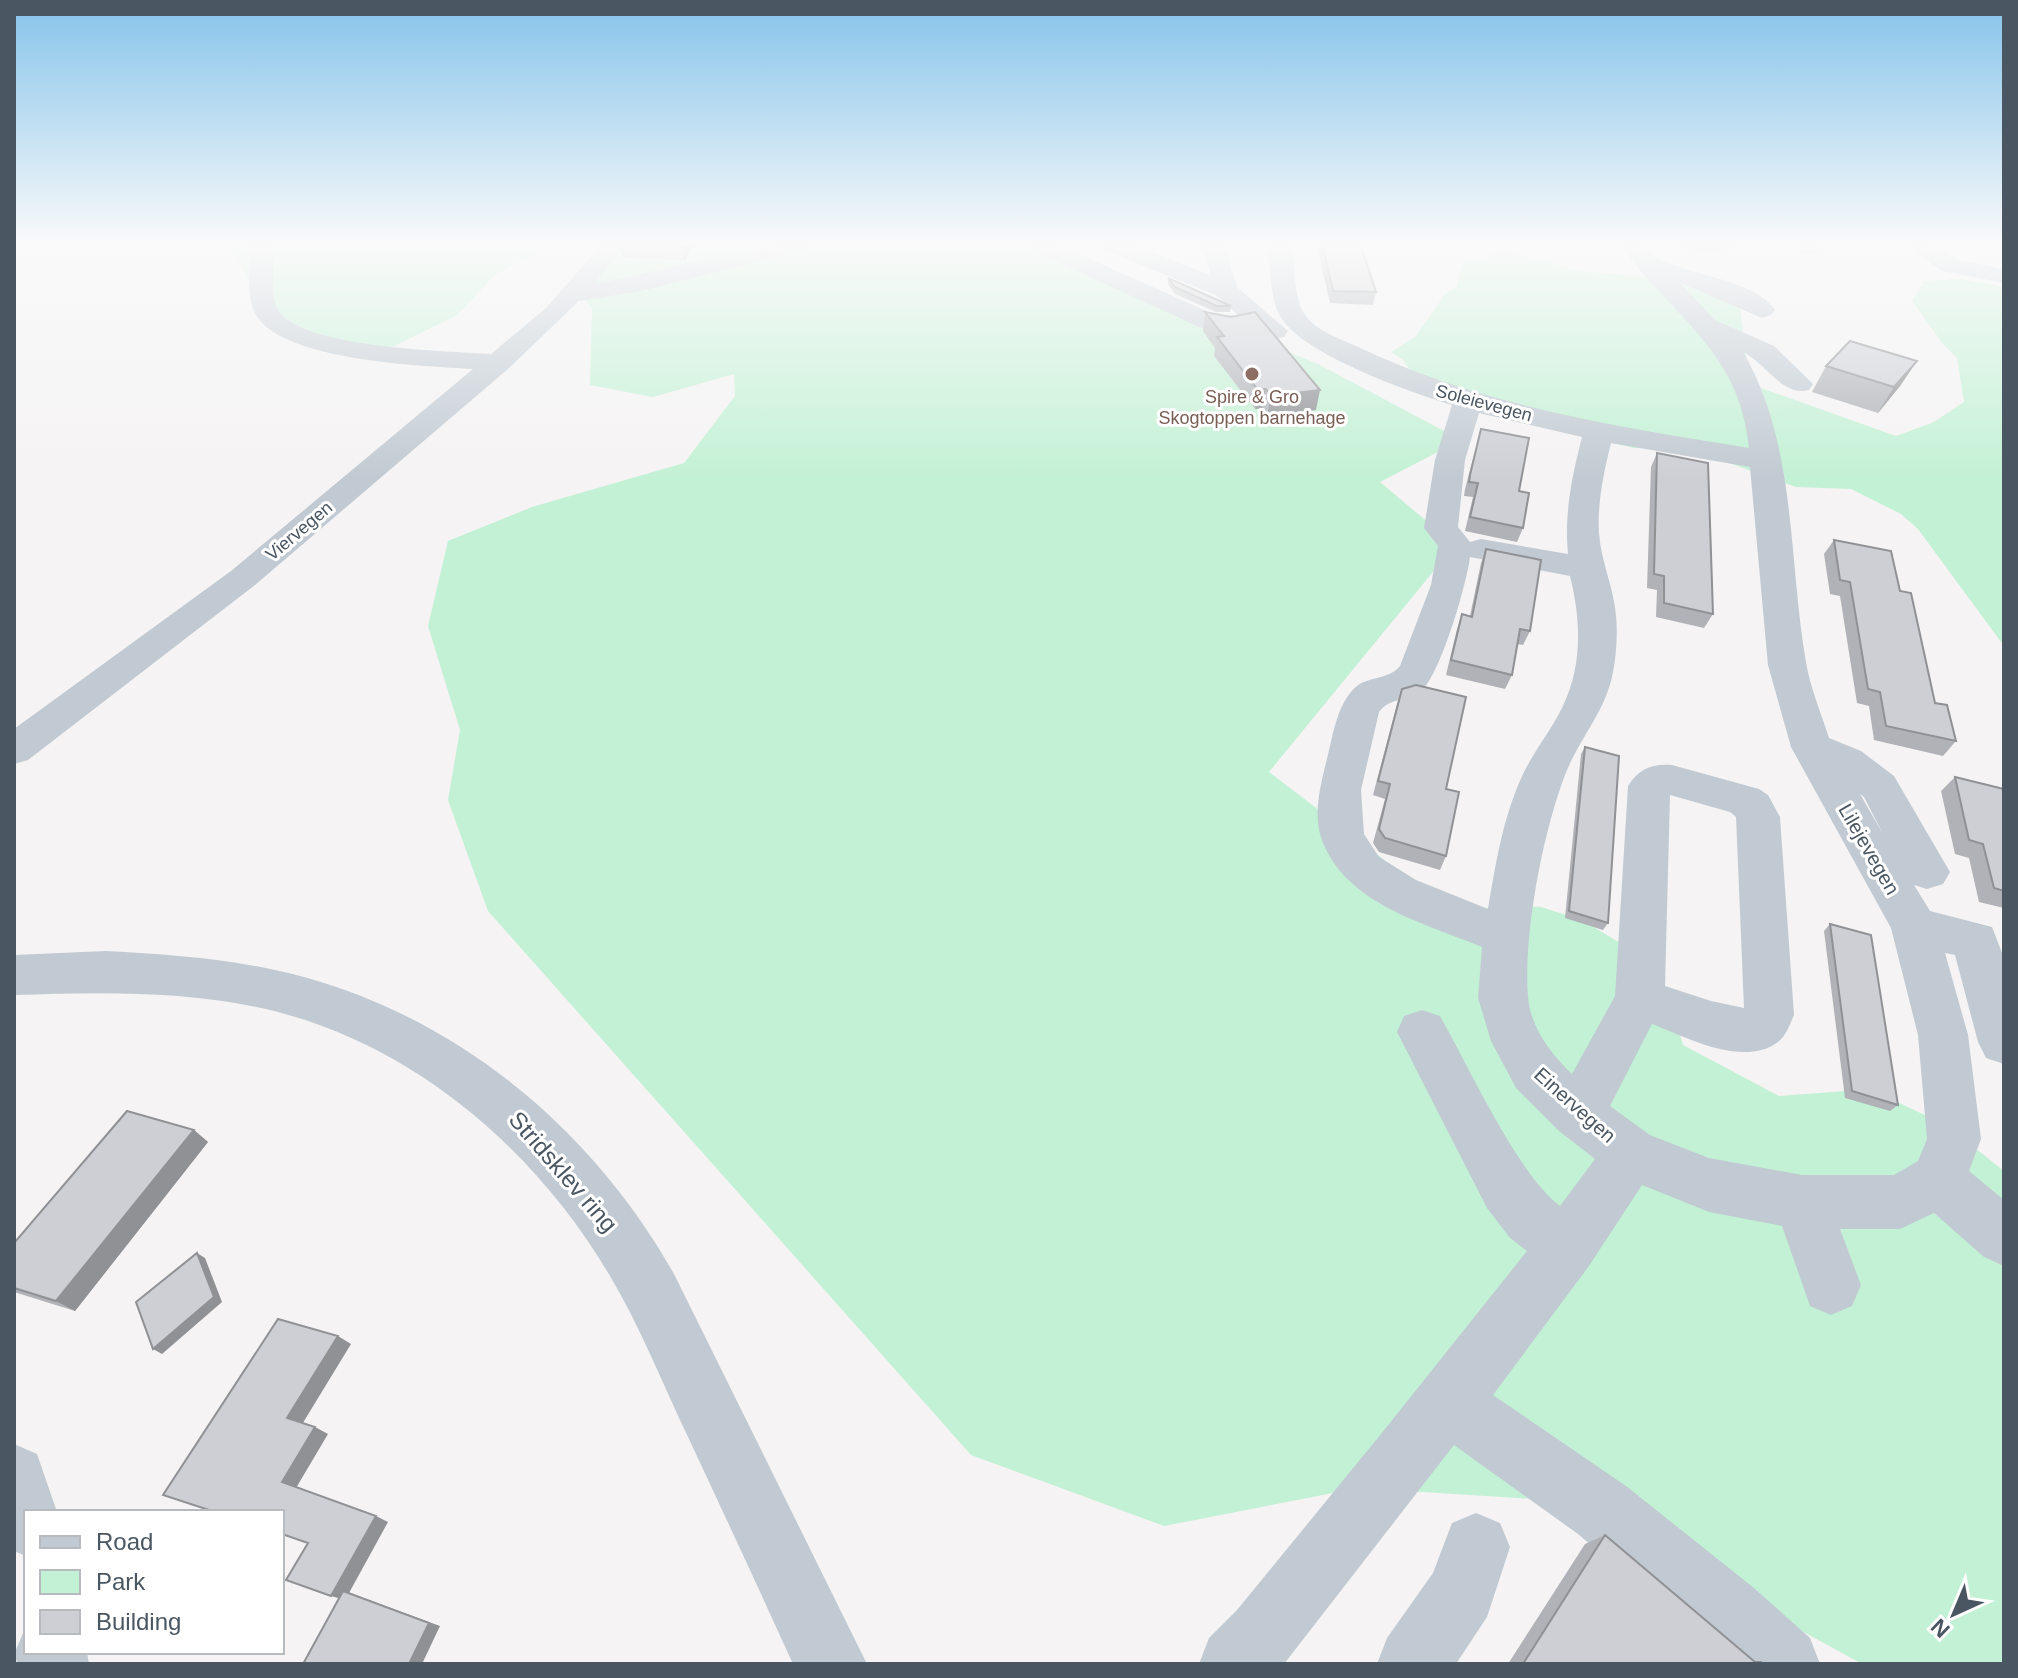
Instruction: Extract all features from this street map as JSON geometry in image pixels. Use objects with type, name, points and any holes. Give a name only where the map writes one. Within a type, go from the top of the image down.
[{"type":"street","points":[[274,321],[285,330],[322,343],[498,363]]},
{"type":"street","name":"Viervegen","points":[[14,750],[243,578],[498,363],[543,321]]},
{"type":"street","points":[[1210,321],[1229,325],[1246,321]]},
{"type":"street","points":[[1261,321],[1294,343]]},
{"type":"street","name":"Soleievegen","points":[[1298,321],[1307,330],[1393,376],[1468,400],[1599,431],[1765,460]]},
{"type":"street","name":"Lilejevegen","points":[[1703,321],[1730,353],[1749,387],[1762,431],[1787,665],[1811,747],[1914,926],[1943,1035],[1954,1139],[1938,1180]]},
{"type":"street","points":[[1705,324],[1764,352],[1799,384]]},
{"type":"street","points":[[1468,400],[1450,460],[1441,528],[1455,545],[1586,568]]},
{"type":"street","name":"Einervegen","points":[[1235,1664],[1262,1635],[1448,1402],[1568,1246],[1631,1154],[1578,1114],[1534,1072],[1517,1041],[1503,998],[1507,937],[1523,832],[1545,772],[1582,707],[1593,676],[1598,616],[1586,568],[1582,529],[1589,470],[1599,431]]},
{"type":"street","points":[[1455,545],[1449,585],[1418,670],[1407,683],[1371,695],[1360,710],[1340,790],[1342,836],[1363,869],[1400,893],[1507,937]]},
{"type":"street","points":[[1811,747],[1846,761],[1879,787],[1927,872]]},
{"type":"street","points":[[1578,1114],[1640,998],[1649,786],[1660,779],[1672,780],[1744,800],[1753,806],[1758,817],[1769,1015],[1763,1025],[1752,1030],[1734,1028],[1640,998]]},
{"type":"street","points":[[1914,926],[1975,941],[2004,1042]]},
{"type":"street","name":"Stridsklev ring","points":[[14,975],[119,971],[248,986],[310,999],[368,1019],[429,1051],[482,1086],[533,1131],[581,1185],[620,1238],[663,1317],[831,1664]]},
{"type":"street","points":[[1422,1032],[1507,1189],[1530,1218],[1568,1246]]},
{"type":"street","points":[[1631,1154],[1709,1185],[1802,1202],[1900,1202],[1938,1180],[2004,1237]]},
{"type":"street","points":[[1802,1202],[1831,1285]]},
{"type":"street","points":[[1448,1402],[1602,1510],[1729,1613],[1784,1664]]},
{"type":"street","points":[[14,1477],[24,1514]]},
{"type":"street","points":[[1413,1664],[1462,1592],[1476,1547]]},
{"type":"green space","points":[[268,321],[445,321],[388,349],[332,354],[269,325]]},
{"type":"green space","points":[[592,321],[1213,321],[1318,364],[1461,440],[1380,482],[1455,545],[1269,772],[1387,862],[1466,913],[1500,905],[1541,907],[1582,920],[1620,943],[1672,1008],[1683,1045],[1779,1096],[1846,1091],[1895,1101],[1946,1125],[2004,1171],[2004,1664],[1862,1664],[1566,1501],[1359,1488],[1164,1526],[971,1455],[488,911],[448,800],[460,730],[428,626],[448,541],[532,507],[684,463],[735,396],[734,374],[653,397],[590,385]]},
{"type":"green space","points":[[1426,321],[1742,321],[1750,384],[1896,436],[1934,422],[1964,402],[1957,358],[1927,321],[2004,321],[2004,646],[1918,529],[1901,514],[1851,489],[1796,487],[1682,446],[1634,448],[1607,442],[1420,383],[1403,360],[1391,352],[1416,336]]},
{"type":"building","points":[[1212,321],[1263,321],[1320,390],[1271,396],[1266,389],[1258,390],[1217,337],[1224,336]]},
{"type":"building","points":[[1850,341],[1917,361],[1894,387],[1826,366]]},
{"type":"building","points":[[1481,429],[1529,438],[1519,491],[1529,493],[1523,528],[1470,517],[1478,483],[1469,482]]},
{"type":"building","points":[[1657,453],[1708,463],[1713,614],[1664,603],[1664,576],[1654,574]]},
{"type":"building","points":[[1834,540],[1891,551],[1900,591],[1911,593],[1935,703],[1947,705],[1956,741],[1886,726],[1880,692],[1868,689],[1850,582],[1840,580]]},
{"type":"building","points":[[1486,549],[1541,560],[1530,631],[1520,629],[1512,675],[1451,660],[1462,614],[1472,617]]},
{"type":"building","points":[[1416,685],[1466,697],[1446,789],[1459,792],[1446,856],[1385,838],[1379,829],[1390,784],[1378,781],[1402,689]]},
{"type":"building","points":[[1585,747],[1619,756],[1608,923],[1569,911]]},
{"type":"building","points":[[1955,777],[2004,789],[2004,891],[1994,888],[1983,844],[1969,840]]},
{"type":"building","points":[[1830,924],[1871,935],[1898,1105],[1852,1091]]},
{"type":"building","points":[[127,1111],[194,1130],[56,1301],[14,1288],[14,1243]]},
{"type":"building","points":[[197,1253],[214,1297],[153,1349],[136,1302]]},
{"type":"building","points":[[278,1319],[338,1336],[287,1418],[315,1427],[282,1482],[376,1516],[331,1596],[286,1580],[308,1543],[284,1535],[284,1510],[209,1510],[163,1495]]},
{"type":"building","points":[[1605,1535],[1755,1662],[1763,1664],[1523,1664]]},
{"type":"building","points":[[343,1591],[429,1623],[409,1664],[303,1664]]},
{"type":"place","name":"Spire & Gro Skogtoppen barnehage","points":[[1252,374]]}]
